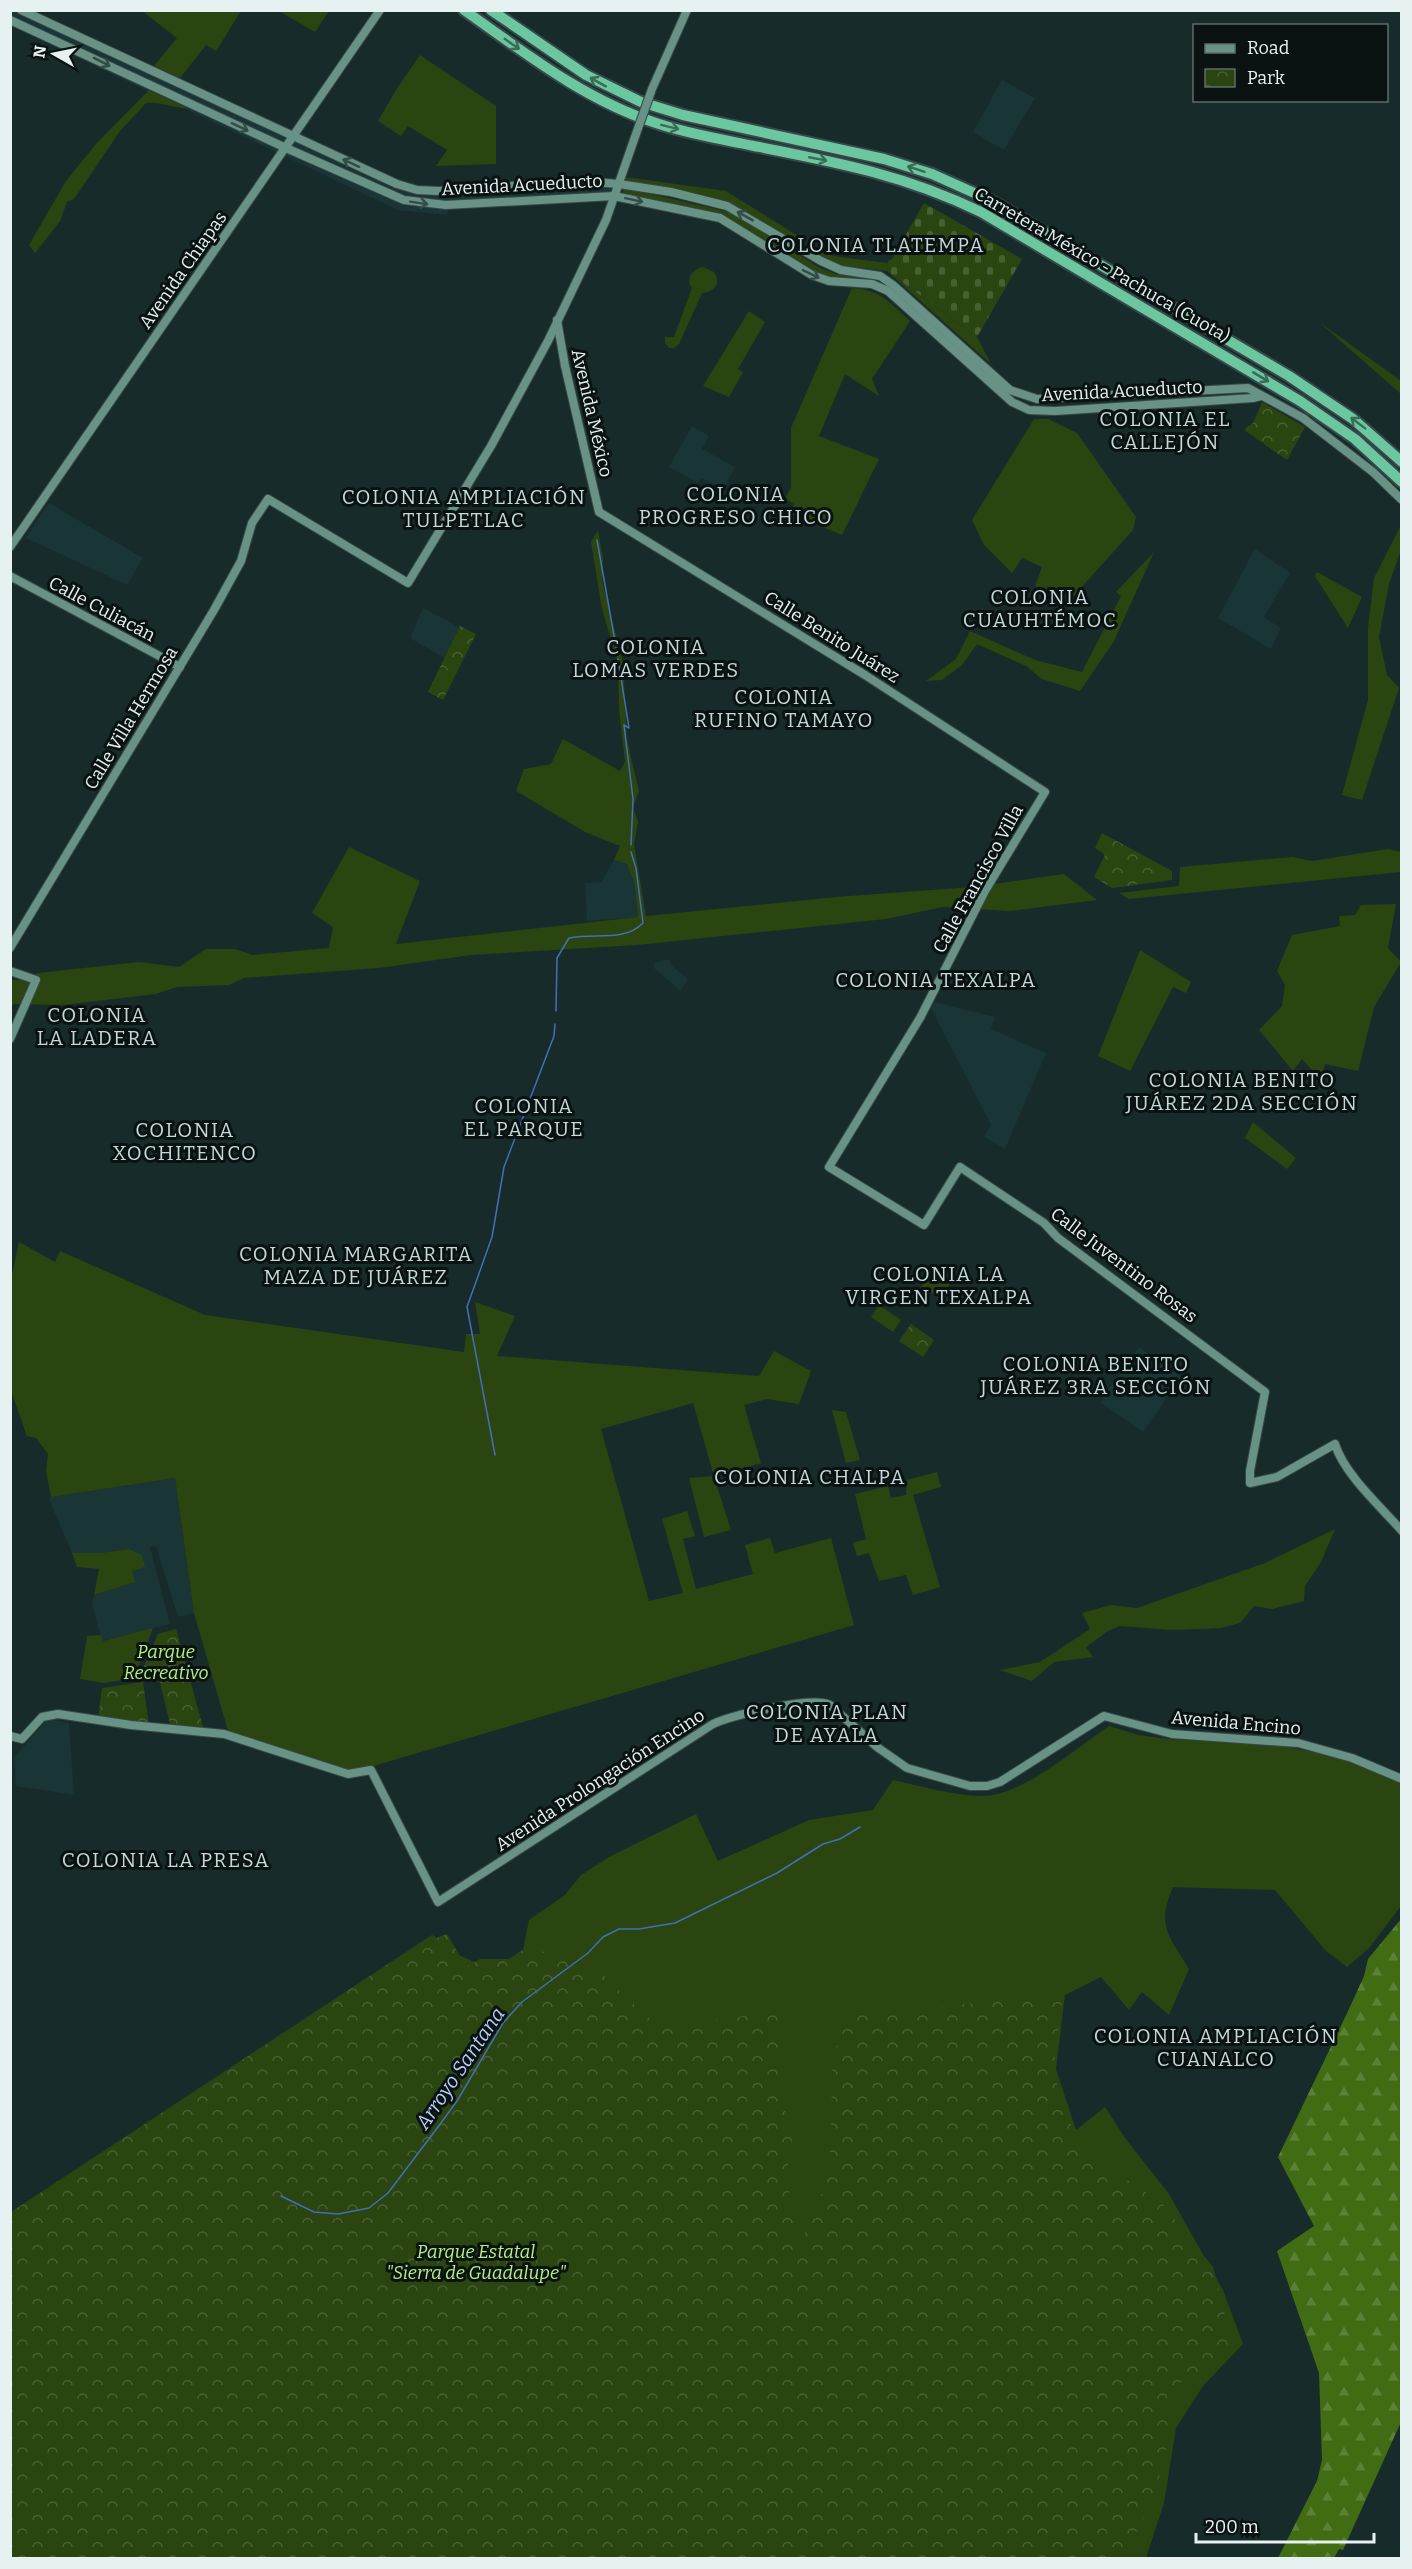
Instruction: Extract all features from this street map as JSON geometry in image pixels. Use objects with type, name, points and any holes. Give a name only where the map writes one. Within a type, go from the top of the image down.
[{"type":"highway","name":"Carretera México - Pachuca (Cuota)","points":[[464,10],[578,87],[638,117],[695,133],[897,177],[962,202],[1300,400],[1355,439],[1401,482]]},
{"type":"highway","name":"Carretera México - Pachuca (Cuota)","points":[[491,10],[586,75],[641,102],[690,117],[884,159],[932,174],[990,200],[1296,381],[1364,427],[1401,462]]},
{"type":"street","name":"Avenida Acueducto","points":[[21,10],[293,137],[397,184],[417,190],[438,191],[581,181],[671,192],[727,206],[821,261],[842,270],[880,276],[893,285],[1010,390],[1037,399],[1248,388],[1302,418],[1339,445],[1373,472],[1401,500]]},
{"type":"street","name":"Avenida Chiapas","points":[[10,547],[380,10]]},
{"type":"street","points":[[557,320],[606,219],[652,89],[687,10]]},
{"type":"street","name":"Avenida Acueducto","points":[[10,20],[58,40],[129,76],[285,148],[404,200],[422,204],[446,205],[615,196],[720,218],[812,275],[829,281],[872,284],[888,291],[1012,402],[1029,410],[1055,411],[1261,396]]},
{"type":"street","name":"Avenida México","points":[[557,320],[565,366],[599,512]]},
{"type":"street","name":"Calle Villa Hermosa","points":[[10,948],[236,572],[252,523],[268,498],[408,583],[490,446],[557,320]]},
{"type":"street","name":"Calle Benito Juárez","points":[[599,512],[865,675],[1045,792]]},
{"type":"street","name":"Calle Culiacán","points":[[10,576],[180,667]]},
{"type":"street","name":"Calle Francisco Villa","points":[[960,1167],[924,1225],[829,1167],[920,1018],[985,891],[1045,792]]},
{"type":"street","points":[[10,971],[36,980],[10,1040]]},
{"type":"street","name":"Calle Juventino Rosas","points":[[960,1167],[1044,1223],[1058,1238],[1265,1392],[1250,1471],[1250,1482],[1277,1477],[1335,1444],[1341,1458],[1401,1531]]},
{"type":"street","name":"Avenida Prolongación Encino","points":[[10,1736],[22,1739],[44,1715],[54,1714],[131,1725],[224,1734],[348,1774],[371,1770],[438,1902],[683,1742],[729,1718],[808,1702],[824,1702],[877,1747],[907,1768]]},
{"type":"street","name":"Avenida Encino","points":[[907,1768],[962,1784],[994,1785],[1100,1717],[1109,1716],[1172,1734],[1298,1743],[1352,1758],[1401,1779]]},
{"type":"shaded area","points":[[11,11],[33,11],[397,179],[420,185],[440,186],[580,177],[615,180],[609,199],[543,200],[448,209],[447,215],[398,210],[11,26]]},
{"type":"shaded area","points":[[1002,80],[1035,98],[1004,150],[973,132]]},
{"type":"shaded area","points":[[692,426],[709,436],[702,449],[735,467],[723,489],[701,478],[698,483],[669,467]]},
{"type":"shaded area","points":[[49,503],[143,558],[127,585],[26,538]]},
{"type":"shaded area","points":[[1255,549],[1290,573],[1264,617],[1281,628],[1271,649],[1218,618]]},
{"type":"shaded area","points":[[423,608],[459,627],[445,658],[410,638]]},
{"type":"shaded area","points":[[614,860],[627,863],[634,881],[638,917],[587,921],[585,883],[601,882]]},
{"type":"shaded area","points":[[669,959],[671,965],[688,979],[680,991],[654,968],[654,963]]},
{"type":"shaded area","points":[[934,1002],[995,1017],[991,1029],[1046,1053],[1005,1149],[984,1137],[991,1125],[931,1008]]},
{"type":"shaded area","points":[[1139,1347],[1181,1377],[1143,1432],[1100,1402]]},
{"type":"shaded area","points":[[175,1478],[194,1613],[178,1617],[156,1546],[150,1547],[170,1624],[102,1641],[92,1603],[94,1595],[134,1582],[129,1549],[100,1553],[72,1553],[49,1499]]},
{"type":"shaded area","points":[[52,1720],[69,1723],[74,1795],[16,1786],[14,1758],[45,1722]]},
{"type":"green space","points":[[329,10],[315,32],[279,11]]},
{"type":"green space","points":[[142,11],[241,11],[216,51],[206,45],[180,78],[154,66],[177,38]]},
{"type":"green space","points":[[420,55],[496,106],[496,164],[436,166],[447,150],[408,126],[401,136],[378,121]]},
{"type":"green space","points":[[149,90],[188,108],[146,103],[120,131],[74,199],[67,202],[60,221],[35,253],[29,245],[66,181],[96,144]]},
{"type":"green space","points":[[625,177],[726,191],[806,241],[789,237],[729,203],[624,182]]},
{"type":"green space","points":[[624,188],[730,212],[820,268],[836,274],[874,279],[836,278],[814,273],[719,214],[622,195]]},
{"type":"green space","points":[[924,203],[1022,259],[977,337],[887,271],[888,261],[892,259]]},
{"type":"green space","points":[[807,249],[839,257],[888,263],[887,271],[836,265]]},
{"type":"green space","points":[[703,267],[714,272],[717,280],[716,287],[702,293],[679,344],[674,348],[669,348],[665,343],[665,337],[674,337],[692,288],[690,277],[693,272]]},
{"type":"green space","points":[[887,271],[977,337],[991,364]]},
{"type":"green space","points":[[852,288],[878,294],[910,321],[872,379],[879,396],[845,374],[819,436],[879,459],[842,535],[790,513],[794,504],[785,499],[791,487],[791,428]]},
{"type":"green space","points":[[749,311],[765,322],[738,369],[743,372],[729,397],[703,386]]},
{"type":"green space","points":[[1319,322],[1401,381],[1401,394]]},
{"type":"green space","points":[[1262,402],[1305,427],[1287,460],[1244,430],[1253,423]]},
{"type":"green space","points":[[1034,419],[1048,419],[1077,433],[1136,517],[1133,530],[1070,600],[1035,586],[1042,567],[1022,558],[1012,573],[984,545],[972,520]]},
{"type":"green space","points":[[1401,525],[1401,550],[1389,584],[1379,637],[1387,675],[1399,688],[1362,800],[1342,795],[1368,700],[1368,628],[1374,578]]},
{"type":"green space","points":[[598,530],[603,559],[602,581],[623,662],[627,740],[639,791],[633,807],[638,822],[634,844],[646,916],[836,897],[973,887],[1064,874],[1097,900],[1009,911],[943,907],[886,919],[637,945],[471,955],[379,968],[244,978],[229,985],[177,987],[156,994],[63,1005],[14,1004],[11,1006],[11,980],[21,980],[38,973],[139,962],[179,967],[206,949],[235,949],[252,955],[329,948],[333,927],[312,913],[349,847],[420,881],[396,944],[638,917],[634,881],[627,864],[614,860],[620,846],[585,832],[516,791],[524,769],[551,764],[563,739],[620,771],[625,762],[619,709],[618,663],[602,609],[591,542]]},
{"type":"green space","points":[[1154,552],[1114,641],[1080,691],[1042,679],[1026,666],[977,644],[962,665],[942,680],[926,681],[956,659],[970,631],[1035,660],[1082,672],[1121,596],[1116,592]]},
{"type":"green space","points":[[1317,572],[1362,597],[1348,628],[1315,576]]},
{"type":"green space","points":[[460,626],[476,634],[443,700],[428,692]]},
{"type":"green space","points":[[1102,833],[1172,871],[1172,880],[1112,888],[1094,877],[1105,855],[1095,848]]},
{"type":"green space","points":[[1388,849],[1401,852],[1401,872],[1129,899],[1119,893],[1179,886],[1180,867],[1293,857],[1312,861]]},
{"type":"green space","points":[[1396,904],[1388,948],[1401,962],[1374,1007],[1358,1071],[1325,1064],[1321,1080],[1302,1059],[1293,1071],[1259,1030],[1282,1006],[1285,985],[1277,971],[1292,935],[1340,926],[1339,916],[1355,915],[1361,905]]},
{"type":"green space","points":[[1140,950],[1191,982],[1186,993],[1173,987],[1130,1071],[1098,1056]]},
{"type":"green space","points":[[1253,1122],[1296,1158],[1287,1169],[1245,1138]]},
{"type":"green space","points":[[19,1242],[55,1262],[60,1251],[205,1315],[464,1352],[466,1334],[480,1334],[475,1302],[515,1316],[497,1356],[759,1376],[774,1351],[811,1371],[799,1404],[767,1399],[744,1405],[761,1463],[714,1477],[731,1530],[704,1537],[689,1478],[714,1476],[693,1403],[601,1429],[649,1601],[683,1593],[662,1519],[687,1511],[695,1536],[683,1539],[696,1589],[753,1574],[745,1545],[770,1538],[775,1553],[831,1538],[854,1625],[353,1772],[228,1731],[194,1613],[175,1478],[51,1497],[46,1471],[48,1454],[36,1438],[27,1436],[11,1391],[11,1279]]},
{"type":"green space","points":[[936,1265],[954,1278],[940,1299],[922,1286]]},
{"type":"green space","points":[[879,1305],[901,1320],[893,1332],[871,1317]]},
{"type":"green space","points":[[911,1324],[934,1340],[923,1357],[899,1341]]},
{"type":"green space","points":[[832,1410],[846,1412],[860,1460],[846,1463]]},
{"type":"green space","points":[[937,1472],[941,1487],[913,1495],[940,1587],[913,1595],[906,1575],[879,1581],[869,1553],[857,1556],[853,1543],[866,1539],[855,1494],[888,1486],[891,1498],[906,1495],[907,1480]]},
{"type":"green space","points":[[1335,1529],[1321,1562],[1305,1586],[1304,1601],[1272,1609],[1254,1606],[1240,1623],[1221,1628],[1173,1630],[1120,1626],[1108,1631],[1086,1647],[1093,1657],[1054,1662],[1032,1681],[1000,1670],[1040,1662],[1090,1629],[1082,1613],[1111,1605],[1137,1608],[1265,1563]]},
{"type":"green space","points":[[129,1549],[142,1555],[145,1567],[132,1571],[135,1582],[94,1595],[99,1569],[77,1567],[72,1553],[100,1553]]},
{"type":"green space","points":[[153,1628],[134,1678],[104,1683],[80,1679],[87,1636],[101,1635],[103,1641]]},
{"type":"green space","name":"Parque Recreativo","points":[[176,1629],[203,1727],[170,1724],[159,1679],[140,1676],[158,1634]]},
{"type":"green space","points":[[143,1682],[149,1725],[98,1718],[102,1688]]},
{"type":"green space","name":"Parque Estatal \"Sierra de Guadalupe\"","points":[[1109,1726],[1138,1735],[1168,1739],[1277,1745],[1355,1760],[1401,1784],[1401,1906],[1370,1947],[1347,1967],[1326,1951],[1275,1890],[1173,1887],[1165,1922],[1171,1939],[1189,1969],[1169,2015],[1142,1992],[1129,2010],[1101,1977],[1065,1995],[1056,2069],[1076,2130],[1105,2107],[1125,2138],[1169,2194],[1223,2290],[1243,2344],[1203,2386],[1176,2428],[1164,2503],[1146,2558],[11,2558],[10,2218],[445,1949],[486,1967],[521,1960],[529,1920],[565,1895],[581,1875],[609,1857],[696,1814],[718,1861],[809,1820],[873,1810],[893,1780],[936,1790],[980,1796],[1012,1789],[1047,1770]]},
{"type":"green space","points":[[1401,1919],[1401,2422],[1343,2550],[1339,2549],[1334,2558],[1278,2558],[1317,2481],[1322,2460],[1319,2373],[1277,2251],[1314,2226],[1278,2157],[1364,1976],[1368,1959]]},
{"type":"green space","name":"Parque Estatal \"Sierra de Guadalupe\"","points":[[447,1934],[466,1967],[480,1959],[509,1959],[527,1947],[555,1955],[586,1970],[601,1973],[659,2028],[779,2011],[783,2075],[781,2092],[792,2140],[787,2172],[797,2249],[813,2218],[829,2174],[833,2060],[844,2016],[1019,1999],[1062,2002],[1053,2072],[1080,2150],[1160,2201],[1213,2267],[1234,2351],[1167,2390],[1167,2442],[1162,2470],[1143,2518],[1121,2558],[11,2558],[11,2212],[432,1935],[437,1938]]},
{"type":"waterway","points":[[597,540],[616,647]]},
{"type":"waterway","points":[[618,659],[629,728],[624,725],[633,799],[631,845]]},
{"type":"waterway","points":[[556,1011],[557,958],[569,938],[627,933],[643,923],[636,868],[631,852]]},
{"type":"waterway","points":[[495,1455],[467,1307],[492,1237],[504,1167],[554,1036],[555,1024]]},
{"type":"waterway","name":"Arroyo Santana","points":[[281,2196],[314,2212],[338,2214],[369,2208],[388,2193],[457,2101],[503,2023],[522,2002],[588,1953],[603,1937],[619,1929],[639,1929],[675,1923],[777,1873],[823,1844],[840,1839],[860,1827]]},
{"type":"district","name":"COLONIA TLATEMPA","points":[[876,245]]},
{"type":"district","name":"COLONIA EL CALLEJÓN","points":[[1165,430]]},
{"type":"district","name":"COLONIA PROGRESO CHICO","points":[[736,506]]},
{"type":"district","name":"COLONIA AMPLIACIÓN TULPETLAC","points":[[464,508]]},
{"type":"district","name":"COLONIA CUAUHTÉMOC","points":[[1040,608]]},
{"type":"district","name":"COLONIA LOMAS VERDES","points":[[656,658]]},
{"type":"district","name":"COLONIA RUFINO TAMAYO","points":[[784,708]]},
{"type":"district","name":"COLONIA TEXALPA","points":[[936,980]]},
{"type":"district","name":"COLONIA LA LADERA","points":[[97,1026]]},
{"type":"district","name":"COLONIA BENITO JUÁREZ 2DA SECCIÓN","points":[[1242,1092]]},
{"type":"district","name":"COLONIA EL PARQUE","points":[[524,1118]]},
{"type":"district","name":"COLONIA XOCHITENCO","points":[[185,1142]]},
{"type":"district","name":"COLONIA MARGARITA MAZA DE JUÁREZ","points":[[356,1266]]},
{"type":"district","name":"COLONIA LA VIRGEN TEXALPA","points":[[939,1286]]},
{"type":"district","name":"COLONIA BENITO JUÁREZ 3RA SECCIÓN","points":[[1096,1376]]},
{"type":"district","name":"COLONIA CHALPA","points":[[810,1477]]},
{"type":"district","name":"COLONIA PLAN DE AYALA","points":[[827,1724]]},
{"type":"district","name":"COLONIA LA PRESA","points":[[166,1860]]},
{"type":"district","name":"COLONIA AMPLIACIÓN CUANALCO","points":[[1216,2048]]}]
